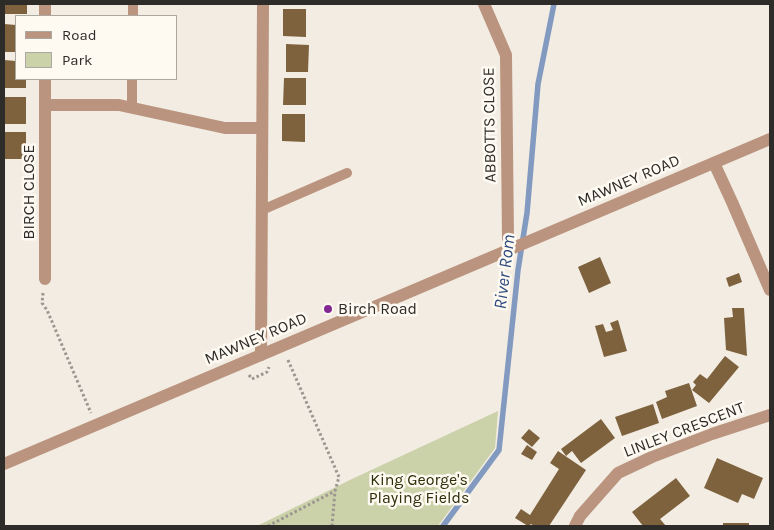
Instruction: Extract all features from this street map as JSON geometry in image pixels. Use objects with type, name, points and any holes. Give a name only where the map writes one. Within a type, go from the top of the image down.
[{"type":"street","points":[[261,355],[263,4]]},
{"type":"street","name":"ABBOTTS CLOSE","points":[[484,4],[506,55],[508,238],[515,248]]},
{"type":"street","name":"BIRCH CLOSE","points":[[45,80],[45,279]]},
{"type":"street","points":[[45,105],[119,105],[225,128],[262,128]]},
{"type":"street","name":"MAWNEY ROAD","points":[[4,464],[770,139]]},
{"type":"street","points":[[714,164],[770,290]]},
{"type":"street","name":"LINLEY CRESCENT","points":[[574,526],[580,516],[618,473],[703,437],[770,414]]},
{"type":"lane","points":[[132,80],[132,108]]},
{"type":"lane","points":[[262,210],[347,173]]},
{"type":"path","points":[[45,279],[42,303],[47,310],[96,425]]},
{"type":"path","points":[[287,357],[339,477],[335,492],[332,526]]},
{"type":"path","points":[[249,374],[252,379],[267,372],[270,365]]},
{"type":"path","points":[[268,526],[335,492]]},
{"type":"green space","name":"King George's Playing Fields","points":[[498,411],[495,448],[438,526],[257,526],[352,479]]},
{"type":"building","points":[[4,4],[27,4],[27,14],[4,14]]},
{"type":"building","points":[[283,9],[306,9],[306,37],[283,36]]},
{"type":"building","points":[[4,24],[15,25],[15,52],[4,52]]},
{"type":"building","points":[[286,44],[309,45],[308,72],[286,72]]},
{"type":"building","points":[[4,60],[15,61],[15,80],[26,80],[26,88],[4,88]]},
{"type":"building","points":[[284,78],[306,78],[306,105],[283,105]]},
{"type":"building","points":[[4,97],[26,97],[26,124],[4,124]]},
{"type":"building","points":[[282,114],[305,114],[305,142],[282,141]]},
{"type":"building","points":[[4,132],[26,132],[26,159],[4,159]]},
{"type":"building","points":[[600,257],[611,283],[589,293],[578,267]]},
{"type":"building","points":[[739,273],[742,282],[729,287],[726,278]]},
{"type":"building","points":[[732,308],[744,308],[747,356],[726,350],[724,318],[733,317]]},
{"type":"building","points":[[618,320],[627,351],[604,357],[595,326],[603,324],[606,332],[613,330],[610,323]]},
{"type":"building","points":[[725,356],[739,367],[709,403],[692,390],[696,385],[693,382],[700,374],[707,379]]},
{"type":"building","points":[[689,383],[697,406],[662,419],[656,402],[667,397],[665,391]]},
{"type":"building","points":[[653,404],[659,423],[622,436],[615,417]]},
{"type":"building","points":[[601,419],[615,438],[581,463],[572,451],[566,456],[561,449]]},
{"type":"building","points":[[529,429],[540,438],[532,447],[521,438]]},
{"type":"building","points":[[527,445],[537,452],[532,460],[521,454]]},
{"type":"building","points":[[558,451],[586,470],[549,526],[534,526],[531,524],[528,526],[515,518],[521,509],[530,515],[559,469],[550,463]]},
{"type":"building","points":[[717,458],[763,478],[754,499],[742,494],[738,503],[704,488]]},
{"type":"building","points":[[676,478],[690,496],[660,519],[666,526],[643,526],[632,512]]},
{"type":"building","points":[[723,523],[749,523],[749,526],[723,526]]},
{"type":"waterway","name":"River Rom","points":[[443,526],[499,450],[518,270],[527,213],[538,84],[554,4]]},
{"type":"place","name":"Birch Road","points":[[328,309]]}]
